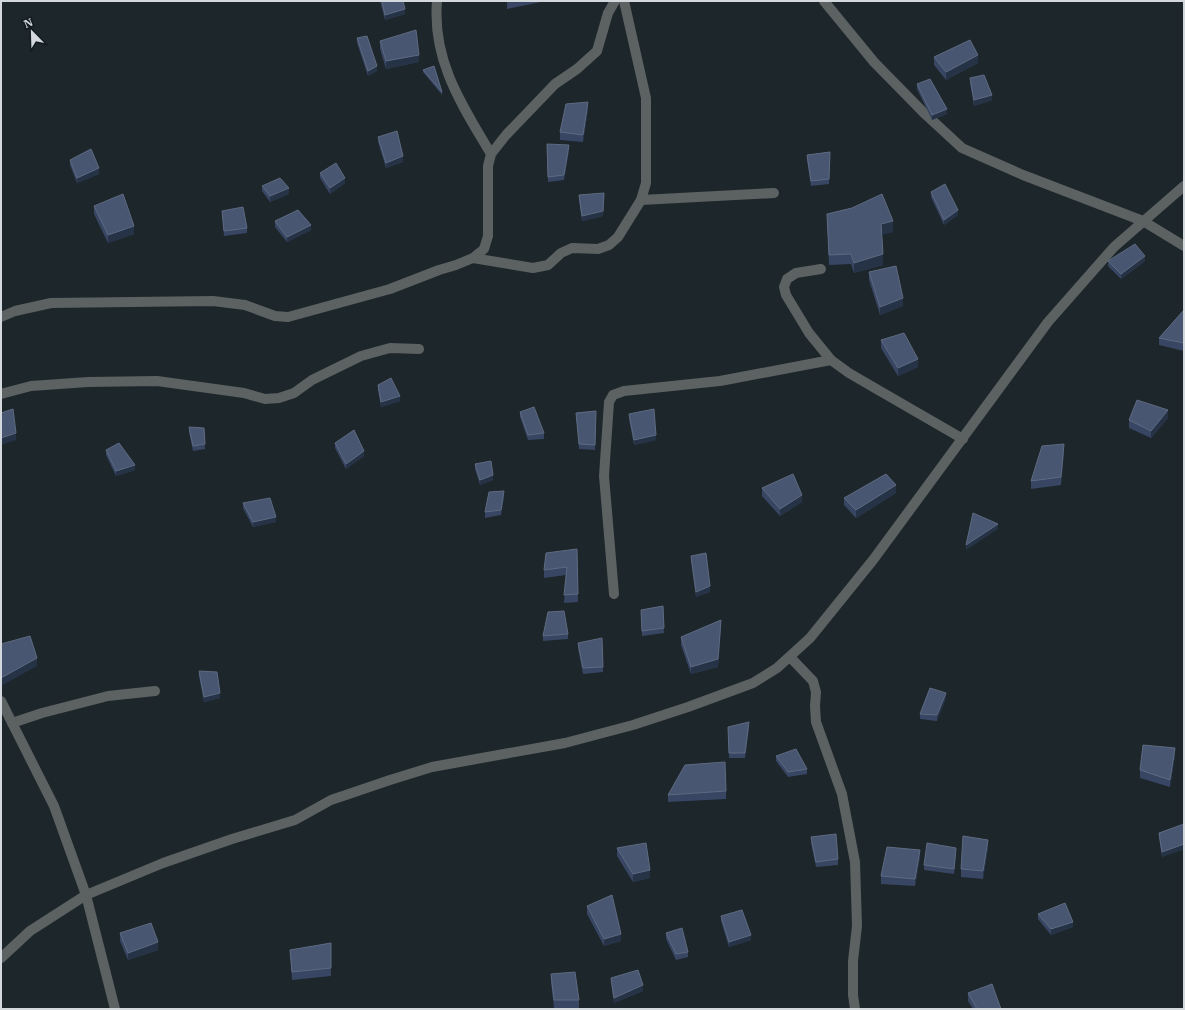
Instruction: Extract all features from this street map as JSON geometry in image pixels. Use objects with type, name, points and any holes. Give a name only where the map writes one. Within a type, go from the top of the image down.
[{"type":"street","points":[[437,1],[439,48],[448,75],[491,154]]},
{"type":"street","points":[[1,317],[15,311],[51,303],[213,300],[245,305],[275,316],[288,317],[390,289],[473,258],[484,249],[488,236],[488,166],[491,154],[506,134],[555,84],[577,69],[597,50],[608,13],[615,1]]},
{"type":"street","points":[[473,258],[533,268],[548,265],[560,253],[572,248],[598,249],[609,244],[618,237],[641,200],[646,183],[646,98],[624,1]]},
{"type":"street","points":[[824,1],[874,62],[923,112],[962,148],[1023,175],[1143,221],[1184,246]]},
{"type":"street","points":[[1,958],[30,931],[86,895],[163,863],[232,839],[295,820],[331,800],[432,767],[565,743],[633,725],[753,683],[777,668],[810,638],[849,591],[963,439],[1048,322],[1114,248],[1184,186]]},
{"type":"street","points":[[641,200],[774,193]]},
{"type":"street","points":[[821,269],[796,273],[787,279],[784,287],[786,295],[810,333],[831,360],[849,373],[963,439]]},
{"type":"street","points":[[1,394],[31,386],[88,382],[157,381],[244,393],[265,399],[279,398],[294,393],[312,380],[361,356],[390,348],[419,349]]},
{"type":"street","points":[[614,594],[604,476],[609,402],[612,395],[624,391],[720,381],[831,360]]},
{"type":"street","points":[[790,657],[813,681],[816,692],[816,722],[842,794],[855,870],[858,926],[853,961],[853,995],[855,1009]]},
{"type":"street","points":[[12,722],[108,696],[155,691]]},
{"type":"street","points":[[1,701],[54,806],[86,895],[115,1009]]},
{"type":"building","points":[[382,1],[403,1],[405,9],[385,15]]},
{"type":"building","points":[[416,30],[419,55],[386,61],[380,41]]},
{"type":"building","points":[[367,36],[377,66],[368,71],[357,38]]},
{"type":"building","points":[[970,40],[978,55],[946,72],[934,57]]},
{"type":"building","points":[[434,66],[442,92],[423,70]]},
{"type":"building","points":[[984,75],[992,95],[974,100],[970,78]]},
{"type":"building","points":[[930,79],[947,109],[932,115],[917,84]]},
{"type":"building","points":[[588,102],[583,135],[560,132],[566,104]]},
{"type":"building","points":[[397,131],[403,156],[386,163],[378,137]]},
{"type":"building","points":[[547,144],[569,145],[564,175],[548,177]]},
{"type":"building","points":[[91,149],[99,168],[77,178],[70,160]]},
{"type":"building","points":[[830,152],[829,179],[811,181],[807,155]]},
{"type":"building","points":[[336,163],[345,178],[330,188],[320,173]]},
{"type":"building","points":[[280,178],[289,188],[270,196],[262,186]]},
{"type":"building","points":[[945,184],[958,210],[944,220],[931,192]]},
{"type":"building","points":[[604,193],[603,211],[582,216],[579,195]]},
{"type":"building","points":[[123,194],[134,226],[108,235],[94,206]]},
{"type":"building","points":[[882,194],[893,221],[881,224],[883,254],[854,263],[851,254],[829,255],[827,214],[852,208]]},
{"type":"building","points":[[243,207],[247,228],[224,231],[222,211]]},
{"type":"building","points":[[298,210],[311,225],[287,237],[275,221]]},
{"type":"building","points":[[1135,244],[1145,256],[1121,274],[1108,261]]},
{"type":"building","points":[[896,266],[903,298],[880,307],[869,272]]},
{"type":"building","points":[[1184,310],[1184,343],[1159,338]]},
{"type":"building","points":[[904,333],[918,359],[898,368],[881,340]]},
{"type":"building","points":[[391,378],[400,396],[381,402],[378,385]]},
{"type":"building","points":[[1137,400],[1168,410],[1151,431],[1129,420]]},
{"type":"building","points":[[534,407],[544,433],[528,435],[520,412]]},
{"type":"building","points":[[13,409],[16,433],[1,438],[1,413]]},
{"type":"building","points":[[654,409],[656,435],[634,440],[629,414]]},
{"type":"building","points":[[596,411],[595,445],[579,444],[576,413]]},
{"type":"building","points":[[189,427],[204,428],[205,444],[193,446]]},
{"type":"building","points":[[354,430],[364,451],[346,464],[335,443]]},
{"type":"building","points":[[119,443],[135,465],[116,471],[106,450]]},
{"type":"building","points":[[1064,444],[1061,477],[1031,481],[1042,446]]},
{"type":"building","points":[[491,461],[493,475],[480,480],[475,464]]},
{"type":"building","points":[[793,474],[802,495],[780,509],[762,488]]},
{"type":"building","points":[[886,474],[896,485],[856,510],[844,498]]},
{"type":"building","points":[[504,491],[501,510],[485,512],[489,492]]},
{"type":"building","points":[[270,498],[276,517],[253,522],[243,503]]},
{"type":"building","points":[[973,513],[998,524],[966,545]]},
{"type":"building","points":[[577,549],[578,594],[564,595],[567,567],[544,570],[546,553]]},
{"type":"building","points":[[706,553],[710,586],[696,592],[691,556]]},
{"type":"building","points":[[663,606],[664,628],[642,631],[641,610]]},
{"type":"building","points":[[564,611],[568,634],[543,636],[548,612]]},
{"type":"building","points":[[721,620],[718,659],[691,667],[681,637]]},
{"type":"building","points":[[30,636],[37,658],[1,678],[1,644]]},
{"type":"building","points":[[602,638],[603,667],[583,668],[578,643]]},
{"type":"building","points":[[199,671],[217,672],[220,693],[204,697]]},
{"type":"building","points":[[930,688],[946,693],[937,715],[920,714]]},
{"type":"building","points":[[749,722],[745,753],[729,753],[728,727]]},
{"type":"building","points":[[1143,745],[1175,748],[1170,780],[1140,770]]},
{"type":"building","points":[[796,749],[807,769],[788,772],[776,756]]},
{"type":"building","points":[[725,762],[726,791],[668,795],[685,765]]},
{"type":"building","points":[[1184,824],[1184,844],[1162,852],[1159,833]]},
{"type":"building","points":[[836,834],[838,859],[816,862],[811,837]]},
{"type":"building","points":[[963,836],[988,840],[983,871],[961,869]]},
{"type":"building","points":[[646,843],[650,870],[633,874],[617,848]]},
{"type":"building","points":[[927,843],[956,848],[954,869],[924,865]]},
{"type":"building","points":[[887,847],[920,850],[915,879],[881,876]]},
{"type":"building","points":[[612,895],[621,934],[604,939],[587,906]]},
{"type":"building","points":[[1065,903],[1073,922],[1051,929],[1038,914]]},
{"type":"building","points":[[742,910],[751,935],[729,942],[721,916]]},
{"type":"building","points":[[151,923],[158,942],[128,953],[120,933]]},
{"type":"building","points":[[682,928],[688,952],[676,954],[666,933]]},
{"type":"building","points":[[331,943],[331,968],[292,972],[290,950]]},
{"type":"building","points":[[638,970],[643,985],[614,998],[611,978]]},
{"type":"building","points":[[575,972],[579,1000],[554,1000],[551,974]]},
{"type":"building","points":[[992,984],[1001,1009],[977,1009],[968,993]]}]
